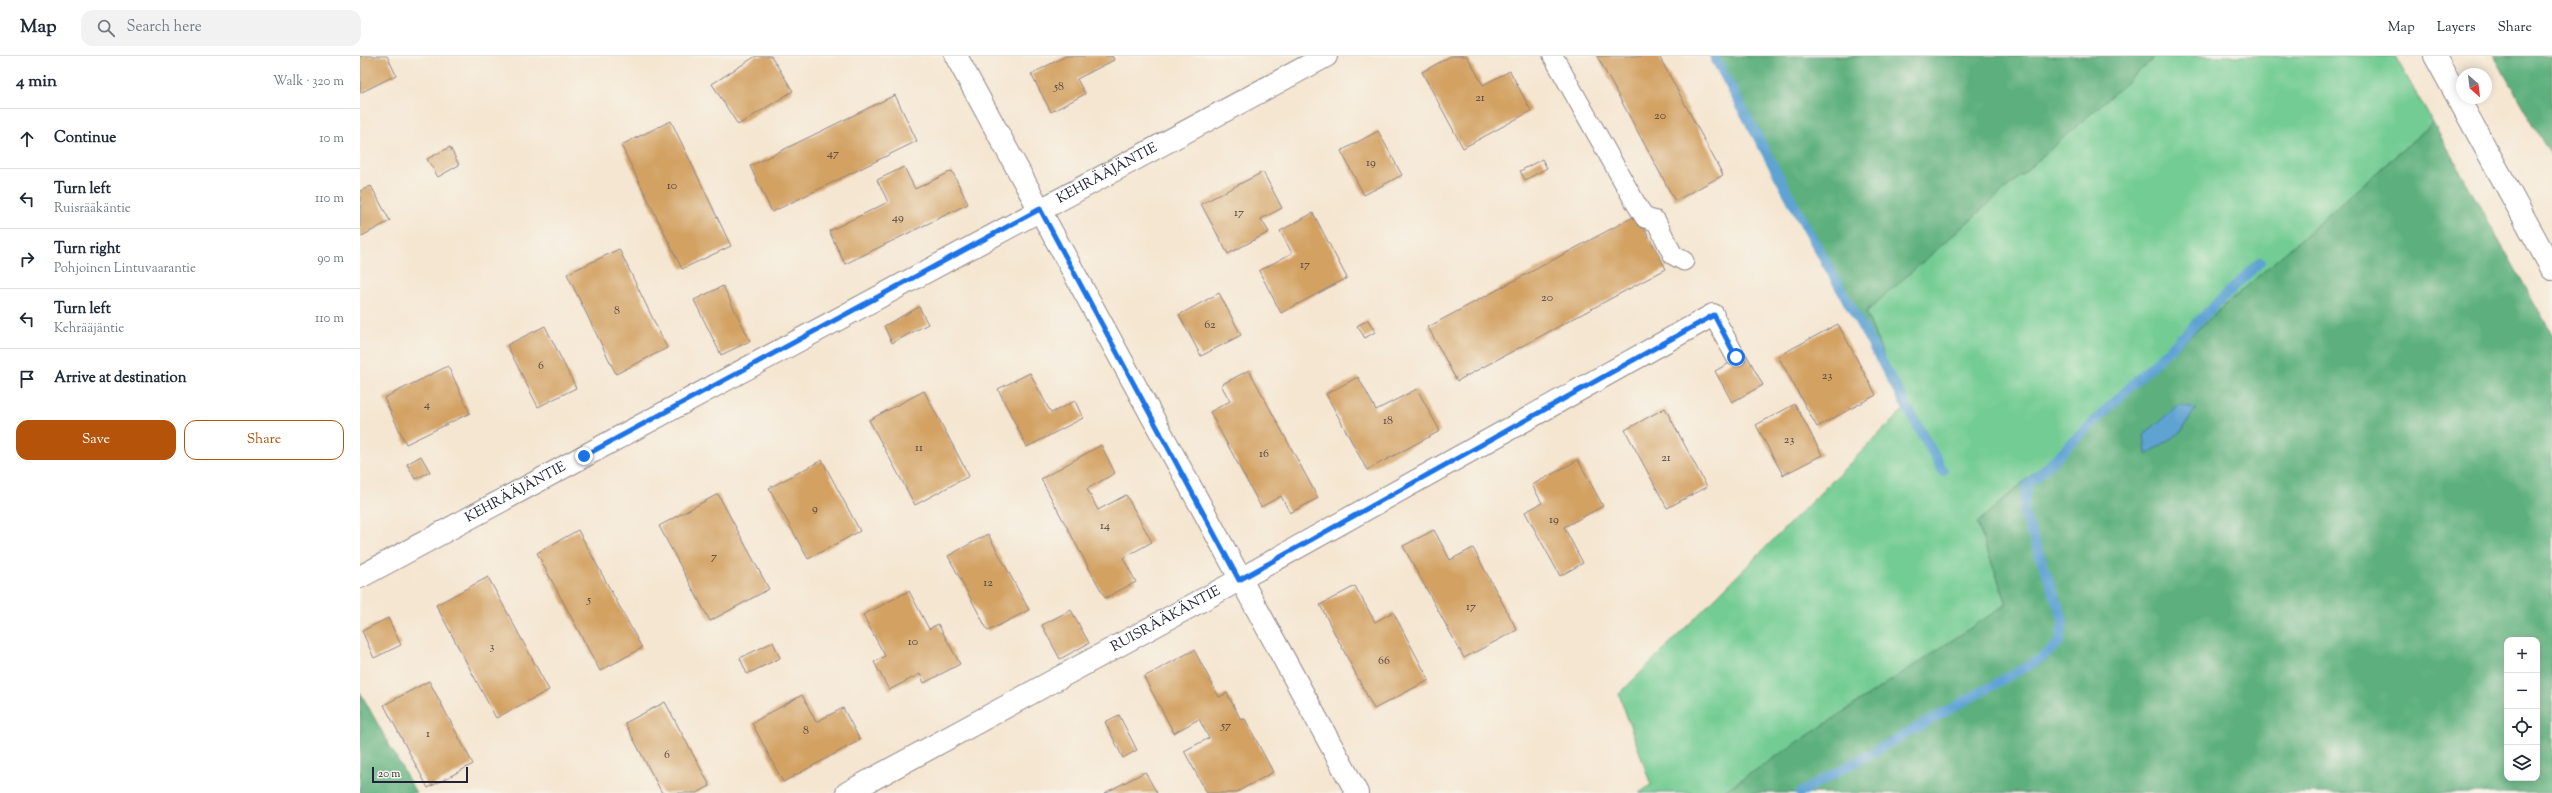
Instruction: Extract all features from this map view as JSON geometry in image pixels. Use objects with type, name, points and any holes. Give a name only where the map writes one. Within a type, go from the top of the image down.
[{"type":"street","points":[[956,56],[1040,209],[1239,580],[1357,793]]},
{"type":"street","name":"KEHRÄÄJÄNTIE","points":[[360,576],[1326,56]]},
{"type":"street","points":[[2434,56],[2552,269]]},
{"type":"street","name":"RUISRÄÄKÄNTIE","points":[[847,793],[1239,580],[1714,315]]},
{"type":"lane","points":[[1553,56],[1645,218],[1656,221],[1674,255],[1684,260]]},
{"type":"lane","points":[[1714,315],[1736,357]]},
{"type":"green space","points":[[1714,56],[2156,56],[1866,312],[1904,408]]},
{"type":"green space","points":[[2156,56],[2395,56],[2433,123],[1977,523],[2007,604],[1721,793],[1639,793],[1651,785],[1619,694],[1904,409],[1866,312]]},
{"type":"green space","points":[[2494,56],[2552,56],[2552,158]]},
{"type":"green space","points":[[2433,123],[2552,334],[2552,793],[1721,793],[2007,604],[1977,523]]},
{"type":"green space","points":[[360,692],[416,793],[360,793]]},
{"type":"water","points":[[2180,405],[2196,408],[2182,431],[2146,455],[2144,434]]},
{"type":"building","points":[[360,56],[387,56],[396,75],[360,93]]},
{"type":"building","points":[[756,56],[771,56],[793,91],[738,125],[712,84]]},
{"type":"building","points":[[1066,56],[1112,56],[1114,60],[1077,79],[1085,94],[1051,112],[1031,74]]},
{"type":"building","points":[[1451,56],[1467,56],[1483,85],[1510,71],[1531,111],[1463,148],[1422,72]]},
{"type":"building","points":[[1597,56],[1659,56],[1723,175],[1675,201]]},
{"type":"building","points":[[895,95],[917,141],[772,212],[750,166]]},
{"type":"building","points":[[671,121],[731,246],[682,269],[621,145]]},
{"type":"building","points":[[1378,131],[1402,175],[1364,195],[1341,151]]},
{"type":"building","points":[[450,147],[459,165],[438,177],[427,159]]},
{"type":"building","points":[[1542,159],[1547,168],[1525,180],[1520,171]]},
{"type":"building","points":[[904,167],[915,189],[952,171],[968,204],[845,264],[829,231],[888,202],[877,180]]},
{"type":"building","points":[[1263,172],[1282,208],[1261,219],[1269,232],[1228,254],[1201,204]]},
{"type":"building","points":[[371,186],[390,221],[360,237],[360,191]]},
{"type":"building","points":[[1313,213],[1347,278],[1281,313],[1259,271],[1292,253],[1280,231]]},
{"type":"building","points":[[1637,215],[1666,269],[1457,381],[1428,327]]},
{"type":"building","points":[[619,249],[667,348],[616,374],[567,274]]},
{"type":"building","points":[[723,286],[750,341],[721,355],[694,300]]},
{"type":"building","points":[[1219,293],[1241,335],[1201,356],[1179,315]]},
{"type":"building","points":[[919,307],[928,324],[892,343],[884,326]]},
{"type":"building","points":[[1368,320],[1375,332],[1365,338],[1357,326]]},
{"type":"building","points":[[1838,324],[1876,395],[1817,427],[1778,356]]},
{"type":"building","points":[[545,326],[576,388],[538,407],[507,345]]},
{"type":"building","points":[[1746,354],[1763,385],[1732,402],[1715,371]]},
{"type":"building","points":[[448,366],[470,413],[406,444],[384,398]]},
{"type":"building","points":[[1249,370],[1318,498],[1290,513],[1281,496],[1261,507],[1210,412],[1230,401],[1221,385]]},
{"type":"building","points":[[1030,373],[1051,413],[1075,401],[1083,418],[1027,447],[998,389]]},
{"type":"building","points":[[1358,377],[1376,410],[1417,389],[1440,431],[1367,470],[1326,394]]},
{"type":"building","points":[[924,391],[969,476],[915,505],[869,420]]},
{"type":"building","points":[[1795,404],[1822,455],[1783,475],[1756,425]]},
{"type":"building","points":[[1665,408],[1707,487],[1667,508],[1625,430]]},
{"type":"building","points":[[1101,445],[1115,473],[1087,489],[1098,510],[1126,495],[1152,542],[1123,558],[1136,582],[1105,598],[1041,479]]},
{"type":"building","points":[[421,456],[430,472],[415,479],[407,464]]},
{"type":"building","points":[[822,460],[860,531],[808,559],[769,488]]},
{"type":"building","points":[[1578,460],[1603,506],[1564,527],[1583,563],[1560,576],[1525,512],[1542,503],[1532,485]]},
{"type":"building","points":[[718,494],[769,589],[710,621],[659,526]]},
{"type":"building","points":[[578,530],[642,648],[600,671],[537,553]]},
{"type":"building","points":[[1434,530],[1450,560],[1473,548],[1517,630],[1464,658],[1403,546]]},
{"type":"building","points":[[988,534],[1029,610],[988,631],[948,556]]},
{"type":"building","points":[[488,577],[549,690],[496,718],[436,605]]},
{"type":"building","points":[[1355,586],[1375,622],[1393,612],[1429,680],[1374,709],[1320,605]]},
{"type":"building","points":[[909,591],[929,629],[938,624],[960,664],[924,683],[920,674],[889,690],[874,662],[885,656],[863,615]]},
{"type":"building","points":[[1071,610],[1089,643],[1060,659],[1042,625]]},
{"type":"building","points":[[388,618],[401,645],[374,658],[362,631]]},
{"type":"building","points":[[773,642],[780,658],[747,674],[740,658]]},
{"type":"building","points":[[1194,650],[1219,697],[1227,693],[1241,720],[1245,719],[1273,772],[1235,793],[1207,793],[1184,751],[1209,738],[1199,719],[1174,733],[1144,677]]},
{"type":"building","points":[[429,681],[473,764],[428,788],[384,705]]},
{"type":"building","points":[[802,695],[816,722],[843,708],[860,740],[783,782],[752,723]]},
{"type":"building","points":[[665,702],[710,786],[697,793],[662,793],[625,723]]},
{"type":"building","points":[[1119,715],[1137,750],[1123,758],[1105,722]]},
{"type":"building","points":[[1145,772],[1157,793],[1105,793]]},
{"type":"waterway","points":[[1714,56],[1810,234],[1943,471]]},
{"type":"waterway","points":[[1800,793],[2040,659],[2060,642],[2063,619],[2023,510],[2027,486],[2260,262]]},
{"type":"route","points":[[584,456],[1040,209],[1239,580],[1714,315],[1736,357]]}]
